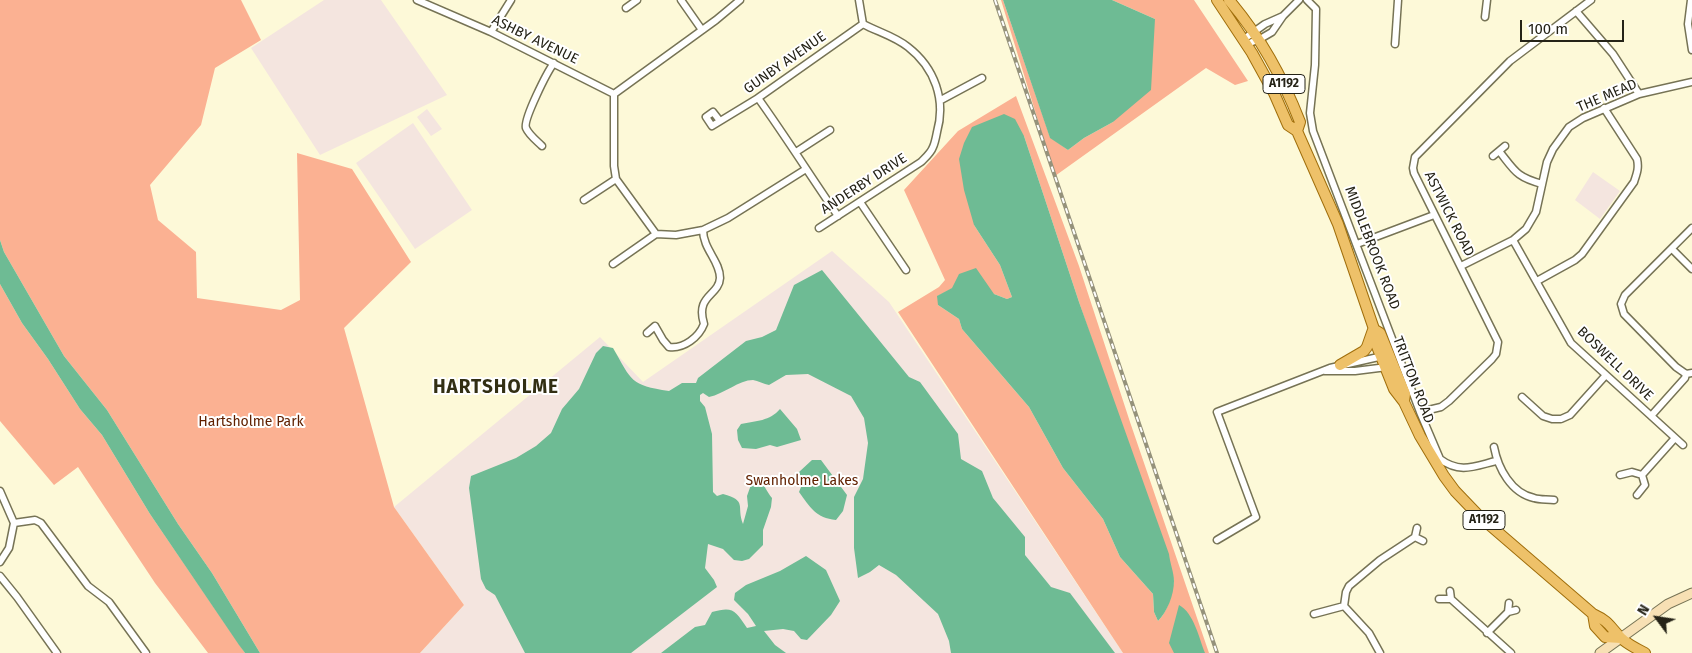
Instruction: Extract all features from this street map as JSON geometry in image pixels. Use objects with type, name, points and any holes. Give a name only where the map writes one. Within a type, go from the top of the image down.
[{"type":"main road","name":"TRITTON ROAD","points":[[1217,0],[1245,42],[1288,125],[1297,131],[1338,224],[1374,329],[1376,344],[1389,366],[1394,389],[1404,402],[1433,459],[1455,491],[1499,534],[1593,614],[1602,618],[1613,627],[1621,638],[1645,653]]},
{"type":"main road","name":"TRITTON ROAD","points":[[1229,0],[1257,35],[1273,61],[1300,122],[1297,131]]},
{"type":"main road","points":[[1273,61],[1272,74],[1280,90],[1276,104]]},
{"type":"main road","points":[[1340,365],[1364,351],[1374,329]]},
{"type":"main road","points":[[1600,653],[1668,604],[1692,593]]},
{"type":"street","name":"ASHBY AVENUE","points":[[417,0],[491,32],[614,94]]},
{"type":"street","points":[[491,32],[511,0]]},
{"type":"street","points":[[626,8],[637,0]]},
{"type":"street","points":[[681,0],[702,30]]},
{"type":"street","points":[[656,234],[616,179],[614,166],[614,94],[740,0]]},
{"type":"street","points":[[859,0],[863,24]]},
{"type":"street","points":[[1245,42],[1257,35],[1272,32],[1283,16],[1299,0]]},
{"type":"street","name":"MIDDLEBROOK ROAD","points":[[1306,0],[1316,9],[1315,65],[1310,113],[1313,131],[1420,412],[1440,459],[1443,461],[1458,468],[1467,468],[1496,461]]},
{"type":"street","points":[[1395,44],[1398,0]]},
{"type":"street","points":[[1485,17],[1487,0]]},
{"type":"street","name":"ASTWICK ROAD","points":[[1420,412],[1441,407],[1449,401],[1492,360],[1498,348],[1496,337],[1414,173],[1415,157],[1510,61],[1591,0]]},
{"type":"street","points":[[1691,5],[1688,24],[1692,50]]},
{"type":"street","points":[[1576,11],[1613,54],[1639,94]]},
{"type":"street","points":[[1245,42],[1257,35],[1274,19],[1283,16]]},
{"type":"street","name":"GUNBY AVENUE","points":[[720,121],[758,98],[863,24]]},
{"type":"street","name":"ANDERBY DRIVE","points":[[820,228],[921,162],[934,147],[940,121],[941,100],[936,84],[924,65],[910,48],[895,38],[863,24]]},
{"type":"street","points":[[542,146],[526,129],[525,123],[536,96],[554,63]]},
{"type":"street","points":[[941,100],[982,78]]},
{"type":"street","name":"THE MEAD","points":[[1461,266],[1513,240],[1533,220],[1540,201],[1547,162],[1553,149],[1569,127],[1604,108],[1639,94],[1692,82]]},
{"type":"street","points":[[758,98],[838,216]]},
{"type":"street","points":[[1537,281],[1575,260],[1582,254],[1634,182],[1637,174],[1637,159],[1604,108]]},
{"type":"street","points":[[796,152],[830,130]]},
{"type":"street","points":[[1493,156],[1506,146]]},
{"type":"street","points":[[1499,151],[1519,176],[1542,184]]},
{"type":"street","points":[[613,264],[656,234],[676,235],[703,230],[728,218],[806,169]]},
{"type":"street","points":[[584,200],[616,179]]},
{"type":"street","points":[[860,202],[906,270]]},
{"type":"street","points":[[1357,244],[1434,215]]},
{"type":"street","points":[[1651,416],[1689,373],[1676,367],[1624,314],[1621,304],[1625,295],[1692,228]]},
{"type":"street","points":[[647,333],[655,326],[669,347],[676,348],[694,339],[700,333],[704,324],[701,316],[704,304],[710,293],[715,290],[720,278],[716,263],[703,238],[703,230]]},
{"type":"street","name":"BOSWELL DRIVE","points":[[1513,240],[1571,343],[1683,445]]},
{"type":"street","points":[[1672,249],[1692,269]]},
{"type":"street","points":[[1217,540],[1256,517],[1217,412],[1340,365],[1384,356]]},
{"type":"street","points":[[1324,371],[1338,372],[1389,366]]},
{"type":"street","points":[[1522,397],[1543,416],[1561,419],[1570,415],[1606,375]]},
{"type":"street","points":[[1642,475],[1675,438]]},
{"type":"street","points":[[1494,448],[1496,461],[1506,478],[1528,497],[1554,500]]},
{"type":"street","points":[[1620,475],[1632,472],[1642,475]]},
{"type":"street","points":[[1637,495],[1645,485],[1642,475]]},
{"type":"street","points":[[0,492],[14,523],[9,548],[0,562]]},
{"type":"street","points":[[14,523],[35,520],[41,523],[88,586],[109,602],[146,653]]},
{"type":"street","points":[[1344,606],[1346,592],[1350,586],[1380,560],[1415,537],[1417,528]]},
{"type":"street","points":[[1415,537],[1423,541]]},
{"type":"street","points":[[0,576],[57,653]]},
{"type":"street","points":[[1450,591],[1451,599]]},
{"type":"street","points":[[1439,598],[1451,599],[1511,653]]},
{"type":"street","points":[[1508,612],[1509,603]]},
{"type":"street","points":[[1314,614],[1344,606]]},
{"type":"street","points":[[1344,606],[1369,633],[1380,653]]},
{"type":"street","points":[[1487,632],[1508,612],[1516,610]]},
{"type":"green space","name":"Hartsholme Park","points":[[0,0],[241,0],[261,40],[215,68],[201,125],[150,185],[158,220],[196,252],[197,298],[281,310],[300,300],[297,153],[352,169],[411,262],[344,328],[394,507],[464,605],[420,653],[260,653],[212,573],[178,524],[107,410],[64,356],[4,252],[0,240]]},
{"type":"green space","points":[[324,0],[381,0],[447,95],[320,155],[251,48]]},
{"type":"green space","points":[[1001,0],[1003,0],[1050,137],[1068,150],[1084,138],[1113,122],[1155,19],[1112,0],[1194,0],[1248,81],[1235,85],[1206,68],[1055,176]]},
{"type":"green space","points":[[1016,96],[1079,266],[1209,653],[1123,653],[898,312],[939,287],[945,280],[904,190],[958,131]],"holes":[[[1024,136],[1174,581],[1171,597],[1162,617],[1158,621],[1154,612],[1153,594],[1120,557],[1103,519],[1063,468],[1029,407],[962,329],[959,319],[938,305],[938,296],[953,288],[994,294],[1007,299],[1012,297],[1000,265],[974,225]]]},
{"type":"green space","points":[[427,109],[442,129],[431,136],[417,117]]},
{"type":"green space","points":[[413,123],[472,210],[415,249],[356,163]]},
{"type":"green space","points":[[1593,172],[1620,191],[1600,219],[1575,200]]},
{"type":"green space","name":"Swanholme Lakes","points":[[832,251],[889,302],[1123,653],[420,653],[464,605],[394,507],[600,337],[643,382]]},
{"type":"green space","points":[[0,284],[22,323],[80,409],[102,435],[150,514],[245,653],[208,653],[155,583],[78,467],[54,485],[0,421]]},
{"type":"shaded area","points":[[1003,0],[1112,0],[1155,19],[1151,90],[1113,122],[1084,138],[1068,150],[1050,138]]},
{"type":"shaded area","points":[[1004,114],[1015,119],[1024,136],[1079,302],[1169,554],[1174,586],[1169,603],[1158,621],[1154,612],[1153,594],[1120,557],[1103,519],[1063,468],[1029,407],[962,329],[959,319],[938,305],[937,296],[952,288],[959,274],[976,268],[994,294],[1007,299],[1012,297],[1000,265],[974,225],[964,190],[959,159],[972,127]]},
{"type":"shaded area","points":[[0,240],[4,252],[64,356],[107,410],[178,524],[212,573],[260,653],[245,653],[239,645],[150,514],[102,435],[80,409],[22,323],[0,284]]},
{"type":"shaded area","points":[[822,270],[909,377],[920,382],[958,434],[961,459],[982,471],[993,498],[1025,537],[1025,555],[1051,587],[1070,593],[1115,653],[951,653],[949,641],[938,614],[896,575],[879,565],[858,578],[854,548],[854,497],[863,479],[868,443],[864,418],[851,396],[808,374],[786,375],[769,385],[753,380],[709,397],[703,393],[700,395],[700,401],[705,407],[712,434],[713,492],[717,496],[723,494],[736,499],[740,505],[743,524],[748,506],[747,496],[752,482],[759,480],[772,498],[763,530],[763,545],[749,559],[742,561],[734,560],[723,549],[708,544],[705,568],[717,587],[631,653],[525,653],[495,595],[486,589],[481,579],[469,488],[471,476],[516,458],[536,446],[551,433],[562,409],[579,389],[596,353],[603,346],[613,348],[629,375],[646,386],[669,391],[682,383],[696,383],[698,378],[746,341],[762,337],[776,330],[794,285]]},
{"type":"shaded area","points":[[780,409],[797,429],[801,440],[777,447],[770,445],[756,449],[742,448],[738,440],[737,430],[741,424],[767,418]]},
{"type":"shaded area","points":[[812,460],[821,460],[847,495],[843,511],[836,520],[818,514],[799,492],[803,482],[799,472]]},
{"type":"shaded area","points":[[806,556],[826,570],[840,601],[831,615],[807,640],[801,639],[794,631],[783,629],[764,631],[775,645],[786,653],[661,653],[695,627],[705,625],[712,612],[725,609],[733,611],[747,628],[756,626],[748,614],[734,600],[735,593],[746,585],[780,571]]},
{"type":"shaded area","points":[[1179,605],[1189,614],[1205,653],[1174,653],[1169,643]]},
{"type":"railway","points":[[995,0],[1217,653]]},
{"type":"district","name":"HARTSHOLME","points":[[496,388]]}]
